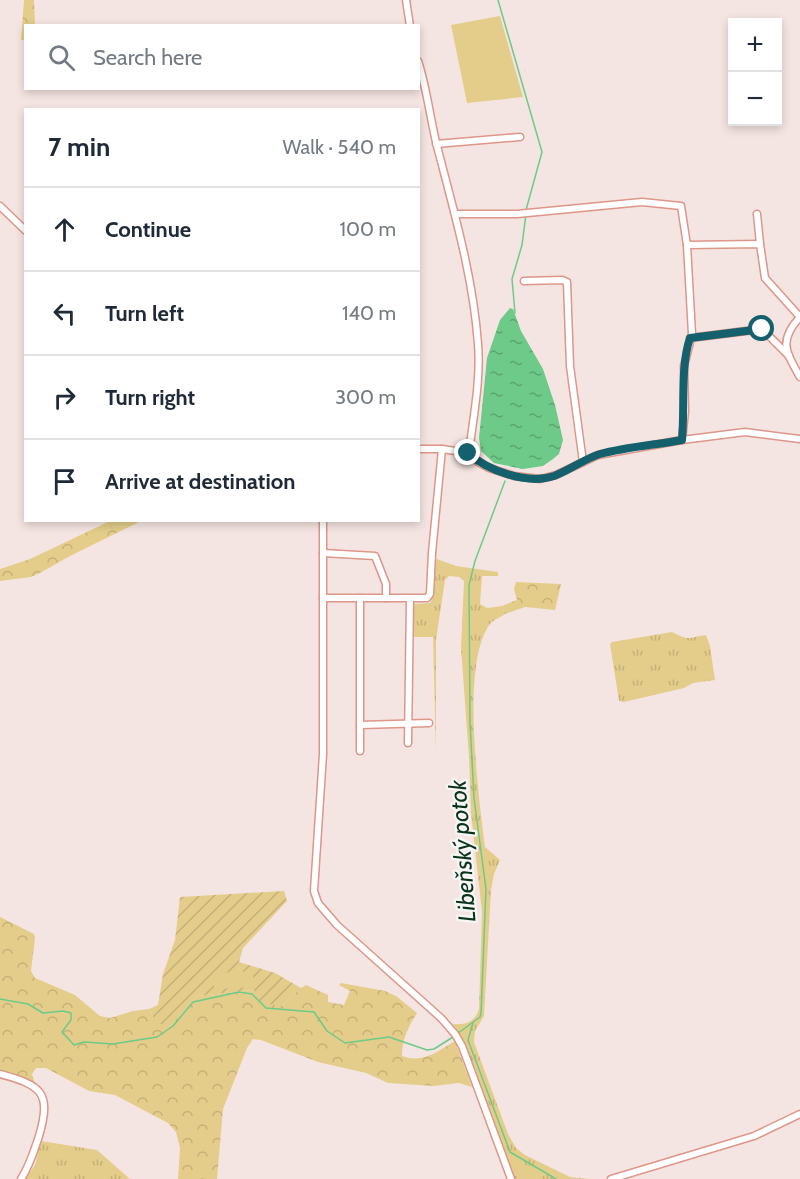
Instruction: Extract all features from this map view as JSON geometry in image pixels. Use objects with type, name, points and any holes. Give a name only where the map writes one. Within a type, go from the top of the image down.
[{"type":"street","points":[[406,0],[410,24]]},
{"type":"street","points":[[420,67],[426,86],[436,144],[465,252],[478,345],[478,371],[468,453]]},
{"type":"street","points":[[436,144],[520,137]]},
{"type":"street","points":[[456,214],[508,214],[642,202],[681,206],[687,245],[692,334],[684,366],[685,411],[682,440]]},
{"type":"street","points":[[0,206],[24,229]]},
{"type":"street","points":[[757,214],[765,278],[800,317],[790,328],[785,345],[800,377]]},
{"type":"street","points":[[687,245],[760,244]]},
{"type":"street","points":[[524,280],[567,282],[570,366],[583,462]]},
{"type":"street","points":[[690,338],[762,329],[789,356]]},
{"type":"street","points":[[420,449],[442,449],[468,453],[489,468],[514,476],[540,478],[556,475],[598,455],[682,440],[745,432],[800,439]]},
{"type":"street","points":[[323,598],[427,598],[430,594],[442,449]]},
{"type":"street","points":[[323,522],[323,754],[314,891],[318,903],[326,914],[441,1018],[456,1036],[511,1179]]},
{"type":"street","points":[[323,553],[375,556],[386,584],[386,598]]},
{"type":"street","points":[[360,598],[360,751]]},
{"type":"street","points":[[408,743],[410,599]]},
{"type":"street","points":[[360,725],[429,723]]},
{"type":"street","points":[[0,1074],[34,1087],[45,1100],[45,1116],[30,1167],[21,1179]]},
{"type":"street","points":[[611,1179],[754,1136],[800,1114]]},
{"type":"green space","points":[[24,0],[34,0],[35,24],[24,24],[24,40],[21,40]]},
{"type":"green space","points":[[500,16],[523,97],[467,103],[451,25]]},
{"type":"green space","points":[[108,522],[139,522],[31,577],[0,581],[0,569],[30,559]]},
{"type":"green space","points":[[437,559],[456,566],[498,572],[498,576],[482,576],[480,604],[487,608],[502,606],[505,614],[490,624],[481,643],[476,669],[474,732],[485,847],[500,860],[491,890],[484,1016],[475,1031],[474,1042],[508,1134],[516,1148],[525,1155],[570,1177],[589,1179],[515,1179],[461,1036],[453,1024],[469,1022],[479,1009],[482,912],[471,813],[461,648],[464,581],[459,577],[449,576],[445,580],[436,640],[436,753],[433,637],[412,637],[412,604],[431,603],[434,566]]},
{"type":"green space","points":[[516,582],[561,584],[555,610],[525,607],[505,614],[502,606],[517,600],[514,589]]},
{"type":"green space","points":[[672,632],[689,638],[706,635],[715,680],[693,683],[684,688],[624,702],[619,701],[610,644]]},
{"type":"green space","points":[[284,891],[287,901],[243,948],[239,962],[275,973],[301,988],[282,1006],[261,1003],[254,990],[197,996],[179,1017],[165,1027],[154,1019],[149,1009],[158,1005],[163,974],[175,940],[180,897]]},
{"type":"green space","points":[[0,917],[34,934],[31,971],[35,978],[75,995],[100,1016],[110,1018],[149,1009],[154,1019],[179,1017],[197,996],[224,993],[255,990],[282,1006],[306,985],[328,995],[328,1002],[344,1005],[350,991],[339,985],[341,983],[385,991],[396,996],[417,1013],[406,1033],[402,1056],[424,1057],[455,1041],[472,1087],[459,1083],[434,1086],[388,1083],[366,1073],[318,1062],[253,1039],[247,1048],[223,1109],[217,1179],[178,1179],[180,1148],[176,1132],[168,1123],[115,1095],[89,1091],[46,1068],[36,1068],[32,1074],[35,1091],[18,1081],[0,1078]]},
{"type":"green space","points":[[253,971],[253,987],[214,989],[214,977],[219,973]]},
{"type":"green space","points":[[41,1141],[97,1150],[130,1179],[25,1179],[35,1165]]},
{"type":"water","points":[[510,308],[513,309],[521,331],[543,369],[563,440],[559,454],[553,459],[543,466],[523,469],[494,463],[481,451],[479,438],[487,358],[500,320]]},
{"type":"waterway","name":"Libeňský potok","points":[[498,0],[542,152],[526,210]]},
{"type":"waterway","name":"Libeňský potok","points":[[515,313],[512,279],[522,245],[526,214]]},
{"type":"waterway","name":"Libeňský potok","points":[[457,1034],[480,1017],[481,1013],[486,889],[474,798],[470,722],[469,585],[475,561],[505,481]]},
{"type":"waterway","name":"Libeňský potok","points":[[0,999],[28,1004],[43,1013],[63,1011],[71,1013],[71,1020],[62,1032],[74,1045],[84,1042],[113,1044],[157,1037],[173,1026],[193,1002],[239,992],[252,994],[266,1008],[314,1012],[327,1031],[345,1043],[389,1037],[427,1050],[434,1049],[453,1037]]},
{"type":"waterway","points":[[473,1023],[468,1040],[510,1152],[556,1179]]},
{"type":"route","points":[[468,453],[489,468],[514,476],[547,478],[598,455],[682,440],[685,411],[684,366],[690,338],[762,329]]}]
